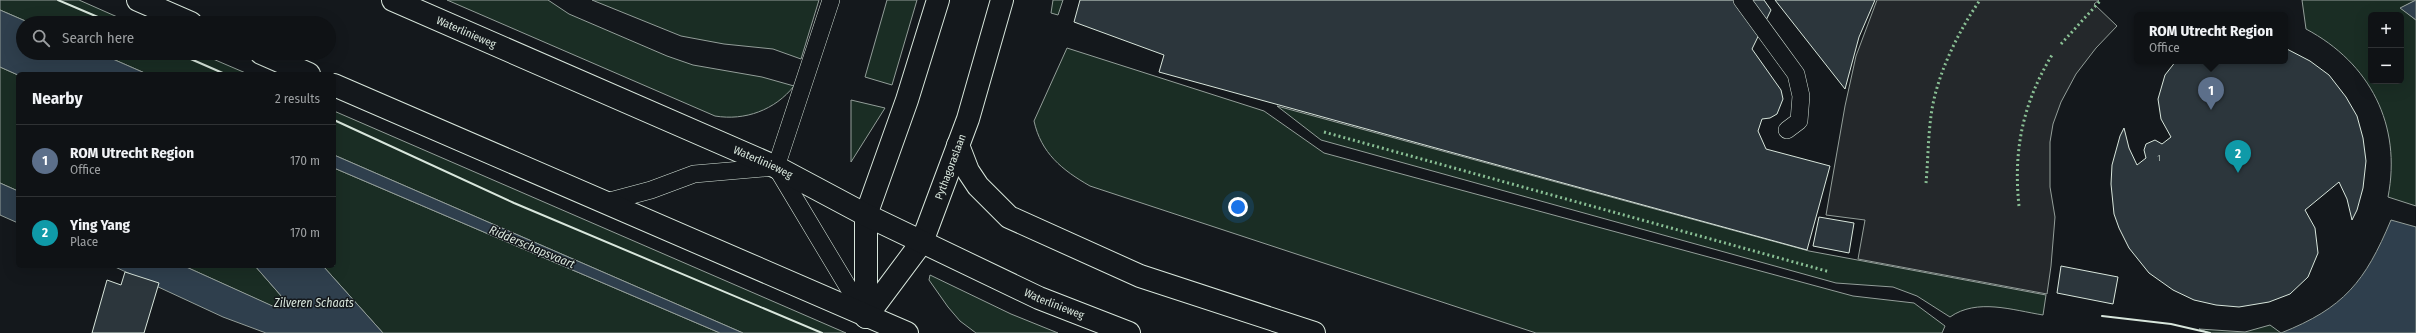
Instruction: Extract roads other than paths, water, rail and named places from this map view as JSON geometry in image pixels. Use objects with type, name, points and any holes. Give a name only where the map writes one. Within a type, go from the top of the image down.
[{"type":"main road","points":[[138,0],[175,16]]},
{"type":"main road","name":"Waterlinieweg","points":[[393,0],[776,167],[866,215],[1039,298],[1129,333]]},
{"type":"main road","points":[[866,317],[866,215],[907,100],[938,0]]},
{"type":"main road","name":"Pythagoraslaan","points":[[866,317],[922,242],[958,145],[1002,0]]},
{"type":"main road","points":[[277,60],[304,72]]},
{"type":"main road","points":[[336,86],[606,202],[866,317],[907,333]]},
{"type":"main road","points":[[958,145],[968,171],[978,186],[1009,217],[1140,276],[1314,333]]},
{"type":"lane","points":[[830,0],[776,167],[866,317]]},
{"type":"lane","points":[[1742,0],[1796,74],[1801,96],[1799,121],[1787,130]]},
{"type":"lane","points":[[606,202],[651,190],[694,174],[776,167]]},
{"type":"water","points":[[2416,0],[2416,20],[2400,8]]},
{"type":"water","points":[[0,10],[16,17],[16,60],[115,60],[142,72],[16,72],[16,74],[0,67]]},
{"type":"water","name":"Ridderschapsvaart","points":[[336,156],[743,333],[720,333],[336,169]]},
{"type":"water","points":[[0,183],[16,190],[16,222],[0,215]]},
{"type":"water","points":[[2391,220],[2416,227],[2416,333],[2281,333],[2303,324],[2321,314],[2337,303],[2350,290],[2372,260]]},
{"type":"water","name":"Zilveren Schaats","points":[[117,268],[188,268],[277,308],[281,307],[283,298],[257,268],[325,268],[383,333],[266,333],[223,317]]},
{"type":"place","name":"ROM Utrecht Region","points":[[2211,110]]},
{"type":"place","name":"Ying Yang","points":[[2238,173]]}]
